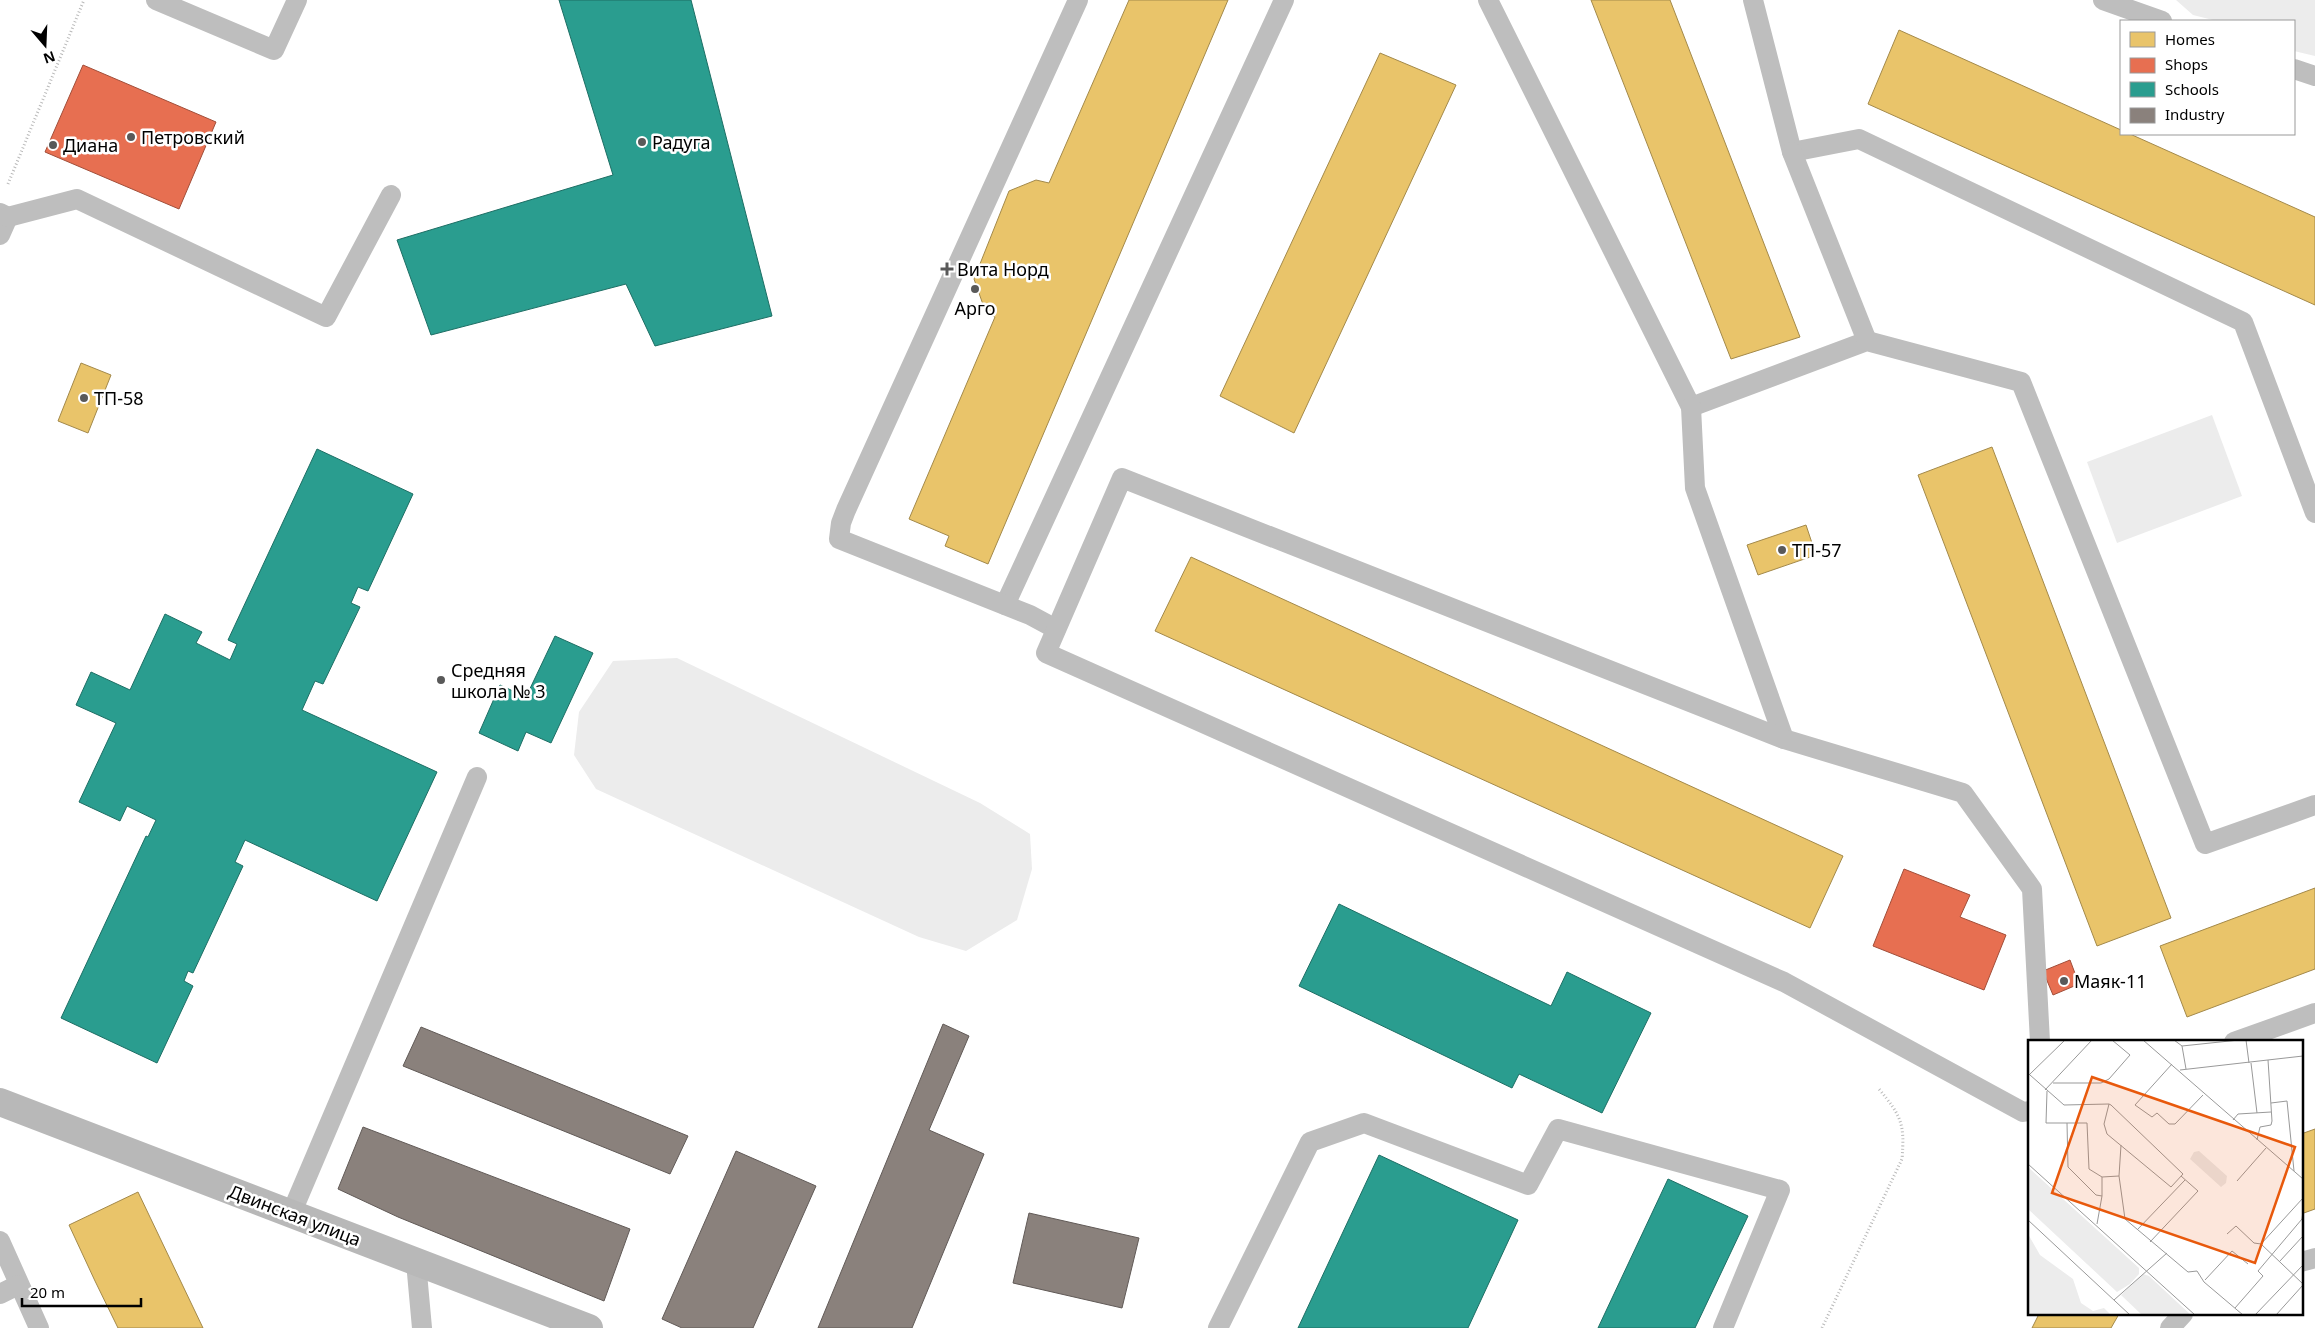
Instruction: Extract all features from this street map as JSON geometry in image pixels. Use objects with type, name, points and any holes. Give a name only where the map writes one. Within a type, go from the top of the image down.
[{"type":"street","name":"Двинская улица","points":[[0,1102],[589,1328]]},
{"type":"lane","points":[[156,0],[274,50],[297,0]]},
{"type":"lane","points":[[1056,629],[1030,615],[839,539],[841,523],[846,510],[1078,0]]},
{"type":"lane","points":[[1005,605],[1284,0]]},
{"type":"lane","points":[[1488,0],[1692,407],[1695,488],[1784,739]]},
{"type":"lane","points":[[1753,0],[1792,152],[1867,341]]},
{"type":"lane","points":[[2103,0],[2159,20]]},
{"type":"lane","points":[[2295,68],[2315,76]]},
{"type":"lane","points":[[1792,152],[1859,139],[2243,322],[2315,513]]},
{"type":"lane","points":[[3,222],[77,199],[326,317],[391,195]]},
{"type":"lane","points":[[1692,407],[1867,341],[2021,382],[2206,844],[2315,805]]},
{"type":"lane","points":[[2028,1111],[2023,1112],[1784,982],[1046,653],[1122,478],[1784,739],[1963,793],[2032,889],[2040,1040]]},
{"type":"lane","points":[[291,1214],[477,777]]},
{"type":"lane","points":[[2240,1040],[2315,1013]]},
{"type":"lane","points":[[1218,1328],[1310,1142],[1364,1123],[1528,1185],[1558,1129],[1780,1190],[1723,1328]]},
{"type":"lane","points":[[0,1241],[18,1285],[40,1328]]},
{"type":"lane","points":[[2302,1262],[2315,1258]]},
{"type":"lane","points":[[416,1262],[422,1328]]},
{"type":"lane","points":[[0,1294],[18,1285]]},
{"type":"lane","points":[[2170,1328],[2181,1316]]},
{"type":"path","points":[[4,193],[84,0]]},
{"type":"path","points":[[1822,1328],[1902,1159],[1904,1132],[1897,1110],[1879,1088]]},
{"type":"shaded area","points":[[2176,0],[2315,0],[2315,56],[2295,51],[2295,20],[2213,20],[2193,15]]},
{"type":"shaded area","points":[[2212,415],[2242,496],[2117,543],[2087,462]]},
{"type":"shaded area","points":[[677,658],[980,803],[1030,834],[1032,869],[1017,920],[966,951],[919,937],[596,789],[574,755],[579,712],[613,661]]},
{"type":"building: Homes","points":[[1129,0],[1228,0],[988,564],[945,546],[949,536],[909,519],[995,317],[986,313],[974,279],[1009,191],[1036,180],[1049,183]]},
{"type":"building: Homes","points":[[1591,0],[1670,0],[1800,337],[1731,359]]},
{"type":"building: Homes","points":[[1899,30],[2120,130],[2120,135],[2132,135],[2315,217],[2315,305],[1868,104]]},
{"type":"building: Homes","points":[[1380,53],[1456,85],[1294,433],[1220,396]]},
{"type":"building: Homes","name":"ТП-58","points":[[81,363],[111,375],[88,433],[58,421]]},
{"type":"building: Homes","points":[[1992,447],[2171,918],[2097,946],[1918,475]]},
{"type":"building: Homes","name":"ТП-57","points":[[1806,525],[1816,555],[1758,575],[1747,545]]},
{"type":"building: Homes","points":[[1191,557],[1843,856],[1810,928],[1155,631]]},
{"type":"building: Homes","points":[[2315,888],[2315,969],[2187,1017],[2160,946]]},
{"type":"building: Homes","points":[[2315,1129],[2315,1209],[2302,1214],[2302,1134]]},
{"type":"building: Homes","points":[[138,1192],[203,1328],[118,1328],[95,1281],[69,1225]]},
{"type":"building: Homes","points":[[2038,1316],[2118,1316],[2111,1328],[2032,1328]]},
{"type":"building: Shops","name":"Петровский","points":[[83,65],[216,122],[179,209],[45,152]]},
{"type":"building: Shops","points":[[1904,869],[1970,895],[1960,917],[2006,935],[1984,990],[1873,946]]},
{"type":"building: Shops","points":[[2070,960],[2079,984],[2053,995],[2043,971]]},
{"type":"building: Schools","points":[[559,0],[691,0],[772,316],[655,346],[626,284],[431,335],[397,240],[613,175]]},
{"type":"building: Schools","points":[[317,449],[413,494],[368,591],[358,587],[351,603],[360,607],[323,684],[315,681],[302,710],[437,772],[377,901],[245,840],[235,862],[243,866],[193,973],[188,971],[184,981],[193,986],[157,1063],[61,1018],[146,836],[148,837],[156,820],[127,806],[120,821],[79,802],[116,723],[76,705],[91,672],[130,690],[165,614],[202,632],[196,643],[230,660],[237,644],[228,640]]},
{"type":"building: Schools","points":[[555,636],[593,653],[551,743],[526,732],[518,751],[479,733],[500,685],[526,697]]},
{"type":"building: Schools","points":[[1339,904],[1551,1006],[1567,972],[1651,1013],[1602,1113],[1519,1074],[1512,1088],[1299,986]]},
{"type":"building: Schools","points":[[1379,1155],[1518,1220],[1468,1328],[1298,1328]]},
{"type":"building: Schools","points":[[1668,1179],[1748,1216],[1695,1328],[1598,1328]]},
{"type":"building: Industry","points":[[943,1024],[969,1036],[929,1130],[984,1154],[912,1328],[818,1328]]},
{"type":"building: Industry","points":[[421,1027],[688,1136],[670,1174],[403,1066]]},
{"type":"building: Industry","points":[[363,1127],[630,1229],[604,1301],[398,1217],[338,1189]]},
{"type":"building: Industry","points":[[736,1151],[816,1186],[753,1328],[682,1328],[662,1319]]},
{"type":"building: Industry","points":[[1029,1213],[1139,1238],[1122,1308],[1013,1283]]},
{"type":"place","name":"Петровский","points":[[131,137]]},
{"type":"place","name":"Радуга","points":[[642,142]]},
{"type":"place","name":"Диана","points":[[53,145]]},
{"type":"place","name":"Вита Норд","points":[[947,269]]},
{"type":"place","name":"Арго","points":[[975,289]]},
{"type":"place","name":"ТП-58","points":[[84,398]]},
{"type":"place","name":"ТП-57","points":[[1782,550]]},
{"type":"place","name":"Средняя школа № 3","points":[[441,680]]},
{"type":"place","name":"Маяк-11","points":[[2064,981]]}]
